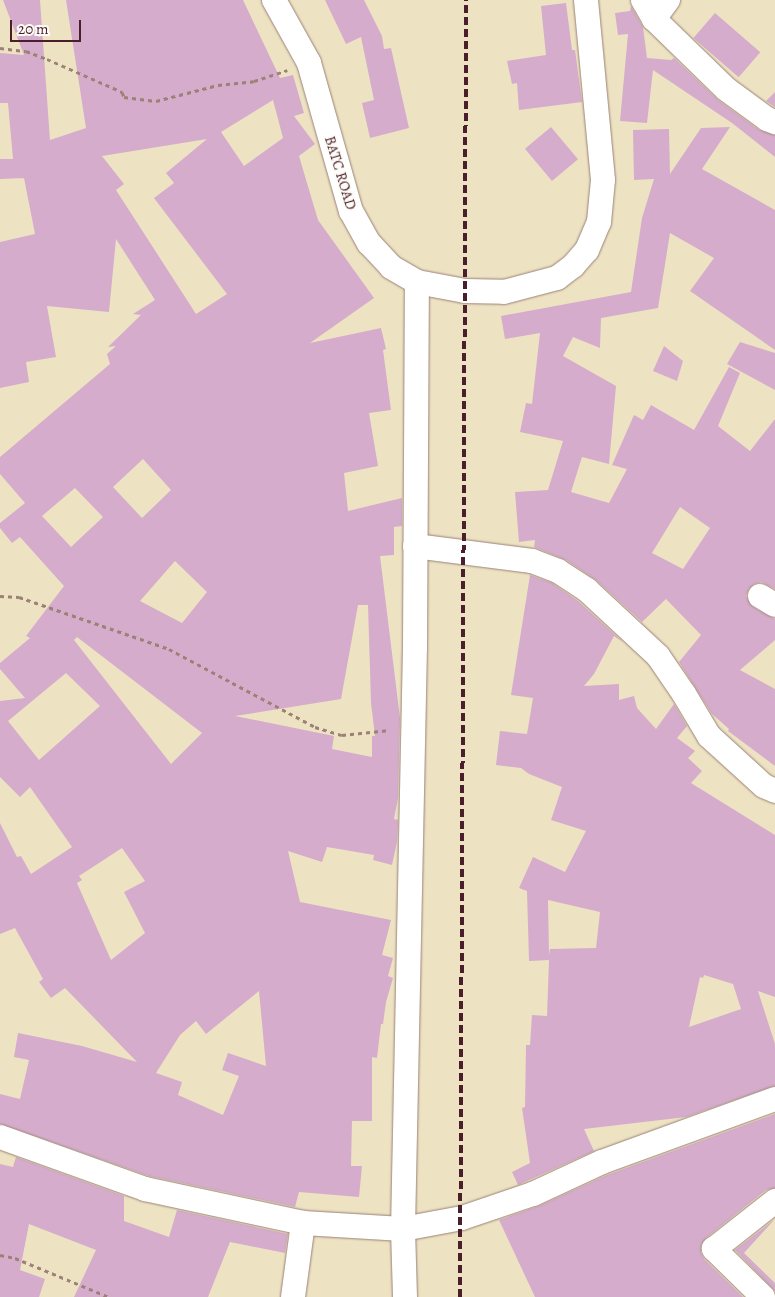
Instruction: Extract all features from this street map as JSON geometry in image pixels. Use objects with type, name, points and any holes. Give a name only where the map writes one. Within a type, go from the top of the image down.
[{"type":"street","name":"BATC ROAD","points":[[274,0],[309,63],[351,211],[370,243],[391,267],[417,282],[465,291],[504,292],[557,278],[587,250],[599,222],[603,180],[586,0]]},
{"type":"street","points":[[668,0],[648,10],[726,89],[767,119],[775,122]]},
{"type":"street","points":[[405,1297],[402,1229],[416,546],[417,282]]},
{"type":"street","points":[[416,546],[532,561],[558,571],[588,590],[658,656],[709,736],[764,786],[775,791]]},
{"type":"street","points":[[0,1137],[145,1189],[303,1223],[402,1229],[462,1218],[533,1194],[602,1162],[775,1100]]},
{"type":"street","points":[[763,1297],[714,1249],[775,1201]]},
{"type":"street","points":[[293,1297],[303,1223]]},
{"type":"path","points":[[0,48],[26,51],[47,59],[122,92],[124,97],[156,101],[218,85],[254,80],[309,63]]},
{"type":"path","points":[[0,596],[19,597],[169,649],[315,727],[342,735],[413,727]]},
{"type":"path","points":[[0,1255],[14,1258],[109,1297]]},
{"type":"building","points":[[3,0],[40,0],[50,140],[86,128],[66,0],[243,0],[280,78],[293,75],[304,113],[294,116],[315,144],[299,156],[318,220],[374,298],[310,343],[381,328],[386,349],[383,350],[391,410],[369,413],[378,466],[344,473],[348,511],[402,498],[402,526],[394,527],[394,555],[380,556],[400,718],[398,798],[394,819],[398,820],[397,842],[392,865],[373,860],[374,855],[327,847],[322,862],[288,851],[300,902],[391,920],[382,955],[393,958],[388,976],[393,978],[386,1002],[383,1024],[381,1024],[377,1058],[372,1057],[372,1121],[352,1121],[351,1166],[362,1166],[359,1197],[299,1192],[295,1207],[149,1176],[0,1124],[0,1094],[20,1099],[29,1060],[14,1057],[18,1033],[82,1046],[137,1062],[65,988],[51,998],[39,982],[43,979],[15,928],[0,934],[0,823],[17,857],[21,856],[31,874],[72,847],[30,787],[20,797],[0,777],[0,701],[25,698],[0,669],[0,663],[30,638],[26,636],[64,586],[20,537],[12,543],[0,528],[0,523],[25,503],[0,474],[0,457],[110,364],[107,354],[116,346],[108,347],[141,315],[133,314],[155,300],[116,239],[109,312],[47,306],[56,357],[26,362],[29,382],[0,388],[0,242],[35,234],[24,178],[0,179],[0,159],[13,159],[8,103],[0,103],[0,53],[24,55]],"holes":[[[273,100],[283,138],[244,166],[221,132]],[[207,139],[166,173],[174,183],[154,198],[227,294],[196,314],[116,190],[124,184],[102,156]],[[143,459],[171,490],[142,518],[113,487]],[[75,488],[103,517],[71,547],[42,516]],[[175,561],[207,592],[182,623],[140,601]],[[358,605],[368,605],[371,703],[375,736],[372,736],[372,757],[332,749],[334,736],[235,716],[341,699]],[[77,637],[202,733],[171,764],[74,640]],[[66,673],[100,706],[39,760],[8,721]],[[122,848],[145,881],[124,892],[145,933],[111,960],[77,883],[82,880],[79,876]],[[259,991],[266,1066],[228,1053],[222,1070],[239,1076],[223,1115],[178,1095],[182,1082],[156,1073],[180,1035],[196,1021],[206,1034]]]},
{"type":"building","points":[[325,0],[364,0],[382,36],[384,49],[391,48],[409,128],[370,138],[362,103],[374,100],[361,37],[346,44]]},
{"type":"building","points":[[566,3],[572,50],[575,50],[582,102],[519,110],[517,83],[512,84],[507,61],[546,55],[541,6]]},
{"type":"building","points":[[631,6],[643,27],[647,58],[671,60],[674,58],[718,100],[759,130],[775,135],[775,157],[732,123],[653,70],[647,123],[620,121],[628,34],[618,35],[615,13],[630,11]]},
{"type":"building","points":[[715,13],[760,52],[739,77],[693,38]]},
{"type":"building","points":[[775,92],[775,107],[766,101]]},
{"type":"building","points":[[551,127],[578,159],[552,181],[525,149]]},
{"type":"building","points":[[730,127],[702,169],[775,210],[775,350],[690,291],[714,258],[670,233],[658,308],[601,318],[600,348],[573,337],[563,356],[616,386],[609,464],[582,457],[571,492],[609,503],[627,469],[612,465],[634,415],[643,420],[651,405],[694,430],[729,367],[740,373],[718,426],[750,451],[775,419],[775,589],[761,582],[754,584],[746,596],[753,607],[775,619],[775,640],[740,670],[775,689],[775,766],[728,731],[729,729],[712,714],[679,662],[701,635],[666,599],[642,622],[596,580],[566,560],[534,547],[535,540],[519,542],[515,492],[548,490],[563,441],[520,432],[526,403],[532,404],[540,333],[505,339],[501,316],[631,292],[642,218],[654,179],[634,180],[633,130],[669,129],[670,174],[701,128]],"holes":[[[680,507],[710,528],[683,569],[652,553]]]},
{"type":"building","points":[[740,342],[775,353],[775,390],[727,364]]},
{"type":"building","points":[[664,346],[683,361],[677,381],[653,371]]},
{"type":"building","points":[[530,575],[552,583],[578,601],[623,642],[614,636],[594,674],[584,686],[619,684],[619,700],[634,696],[637,708],[656,729],[674,704],[687,726],[677,738],[695,751],[688,758],[702,771],[691,783],[775,835],[775,997],[758,991],[775,1044],[775,1086],[686,1117],[584,1129],[594,1151],[518,1185],[512,1172],[530,1163],[522,1108],[525,1107],[526,1045],[530,1045],[532,1015],[547,1016],[549,960],[529,961],[527,891],[519,888],[533,857],[565,872],[586,831],[551,820],[562,787],[529,774],[521,768],[496,765],[500,731],[527,734],[533,698],[511,695]],"holes":[[[548,900],[600,912],[596,948],[550,949],[549,955]],[[704,975],[733,984],[741,1009],[689,1027],[700,977],[703,978]]]},
{"type":"building","points":[[775,1114],[775,1188],[766,1190],[706,1238],[701,1245],[701,1253],[704,1259],[743,1297],[535,1297],[499,1220],[539,1206],[607,1175]]},
{"type":"building","points":[[16,1157],[124,1196],[124,1221],[169,1237],[177,1210],[288,1234],[285,1253],[230,1242],[208,1297],[74,1297],[96,1250],[29,1224],[20,1270],[45,1279],[39,1297],[0,1297],[0,1164],[13,1167]]},
{"type":"building","points":[[774,1220],[744,1253],[775,1283],[775,1291],[735,1250]]},
{"type":"railway","points":[[460,1297],[466,0]]}]
